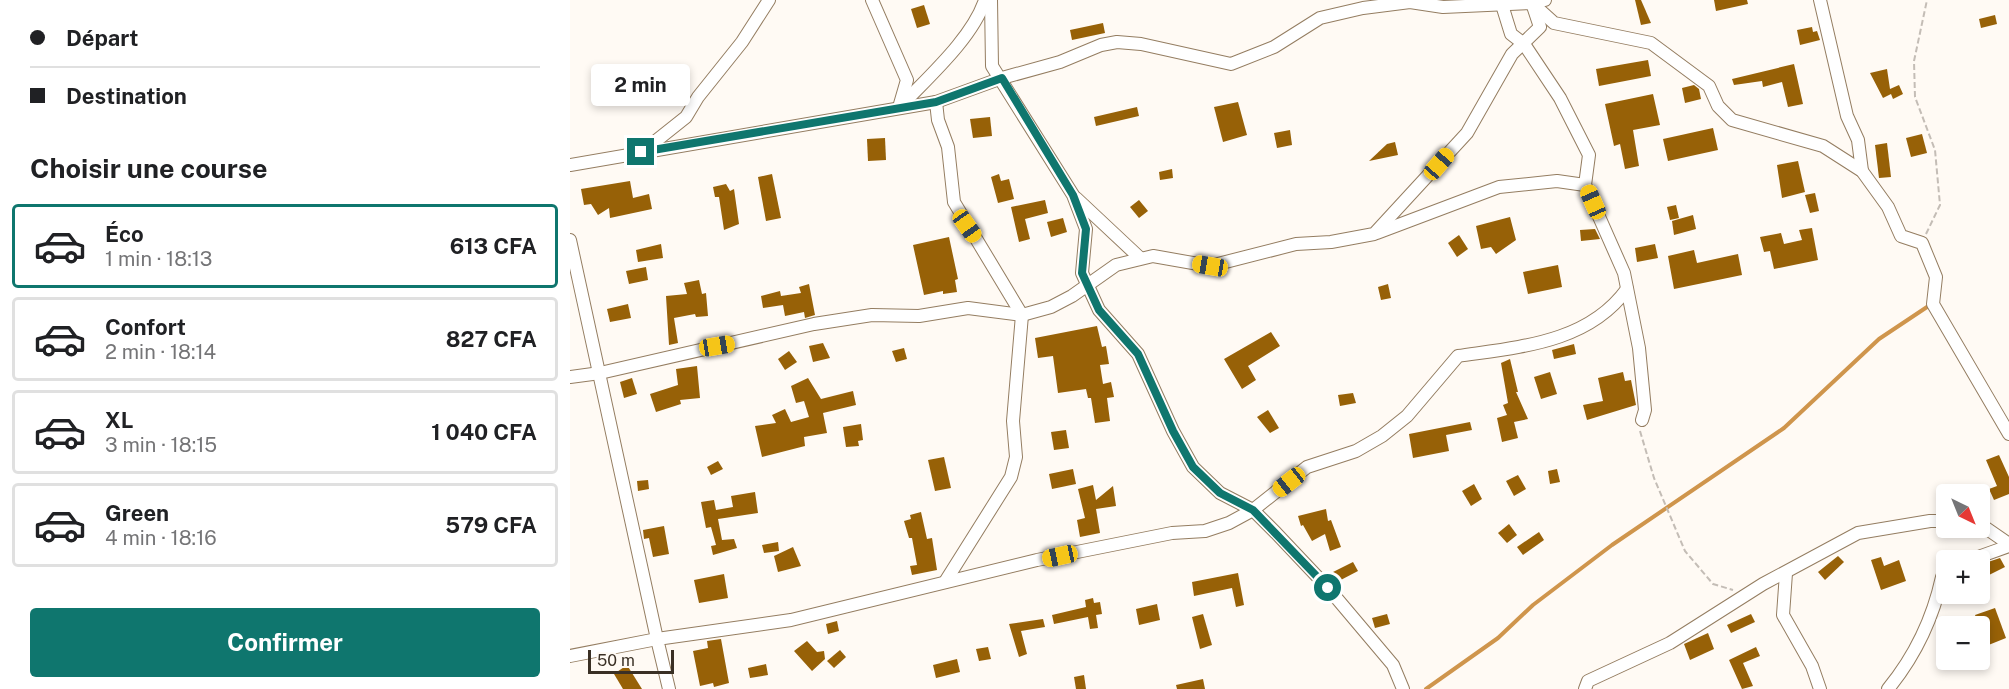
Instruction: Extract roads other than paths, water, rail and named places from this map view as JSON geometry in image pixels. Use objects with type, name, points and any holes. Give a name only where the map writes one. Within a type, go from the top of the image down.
[{"type":"street","points":[[641,152],[686,117],[698,97],[742,42],[769,0]]},
{"type":"street","points":[[872,0],[907,80],[899,108]]},
{"type":"street","points":[[899,108],[963,38],[981,11],[985,0]]},
{"type":"street","points":[[991,0],[992,66],[1002,78],[1073,195],[1086,229],[1082,273],[1099,310],[1138,354],[1173,431],[1193,467],[1220,493],[1253,510],[1328,588],[1393,665],[1402,689]]},
{"type":"street","points":[[570,165],[936,102],[1002,78],[1060,62],[1101,45],[1117,42],[1141,44],[1231,64],[1274,46],[1320,18],[1363,8],[1410,2],[1502,5],[1545,0]]},
{"type":"street","points":[[1820,0],[1847,116],[1858,140],[1862,171]]},
{"type":"street","points":[[1374,234],[1467,133],[1512,54],[1540,27],[1532,3]]},
{"type":"street","points":[[1532,3],[1554,23],[1651,43],[1709,86],[1718,106],[1732,120],[1823,146],[1862,171],[1888,207],[1901,236],[1922,243],[1936,277],[1933,304],[2009,434]]},
{"type":"street","points":[[1502,5],[1511,34],[1524,44],[1560,98],[1589,154],[1585,185],[1624,273],[1640,358],[1645,410],[1642,420]]},
{"type":"street","points":[[936,102],[938,120],[948,147],[954,202],[960,216],[1022,315],[1013,421],[1016,457],[1011,477],[945,582]]},
{"type":"street","points":[[570,377],[600,373],[814,324],[872,315],[919,316],[968,308],[1022,315],[1051,307],[1072,297],[1116,265],[1140,258],[1153,256],[1210,266],[1296,244],[1331,242],[1374,234],[1499,187],[1557,181],[1585,185]]},
{"type":"street","points":[[1073,195],[1140,258]]},
{"type":"street","points":[[570,240],[669,689]]},
{"type":"street","points":[[570,656],[657,639],[791,620],[906,594],[945,582],[1172,532],[1205,531],[1229,523],[1253,510],[1307,467],[1356,452],[1382,436],[1407,416],[1458,356],[1534,345],[1567,335],[1615,306],[1627,289]]},
{"type":"street","points":[[1585,689],[1588,681],[1670,643],[1818,552],[1858,533],[1936,520]]},
{"type":"street","points":[[1990,531],[2009,545]]},
{"type":"street","points":[[1990,552],[2009,545]]},
{"type":"street","points":[[1786,573],[1783,615],[1812,666],[1820,689]]},
{"type":"street","points":[[1888,689],[1915,650],[1936,603]]},
{"type":"waterway","points":[[1426,689],[1498,638],[1533,605],[1612,545],[1784,428],[1879,339],[1930,305]]}]
